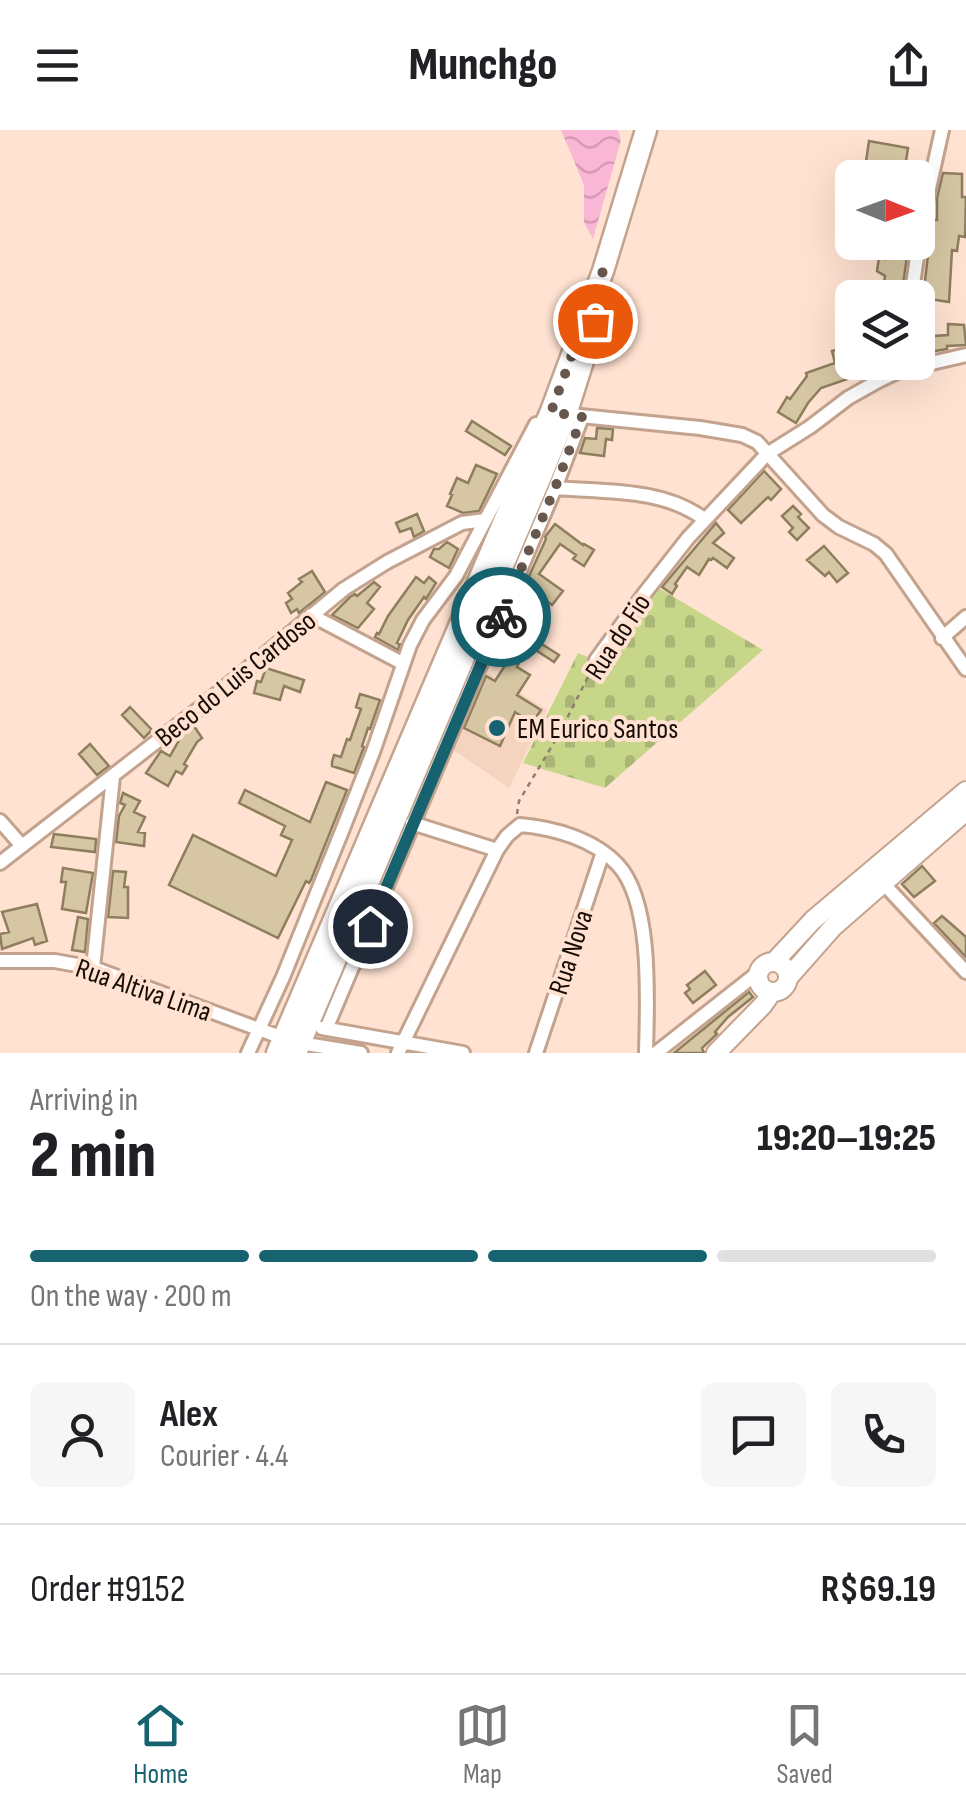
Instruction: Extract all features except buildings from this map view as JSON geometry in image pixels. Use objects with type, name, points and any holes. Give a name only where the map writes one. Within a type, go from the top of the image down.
[{"type":"main road","points":[[298,1040],[315,984],[566,414],[603,271],[646,130]]},
{"type":"main road","points":[[772,992],[762,987],[758,976],[767,966],[814,920],[966,790]]},
{"type":"main road","points":[[716,1053],[772,992],[783,988],[833,927],[966,811]]},
{"type":"main road","points":[[767,966],[784,968],[788,978]]},
{"type":"street","points":[[914,280],[942,130]]},
{"type":"street","name":"Rua do Fio","points":[[935,360],[966,355]]},
{"type":"street","name":"Rua do Fio","points":[[596,660],[704,519],[768,454],[878,380]]},
{"type":"street","points":[[298,1040],[412,823],[555,488],[566,414]]},
{"type":"street","points":[[248,1053],[364,776],[402,664],[423,620],[456,576],[543,416],[566,414],[640,421],[726,432],[757,442],[822,515],[886,554],[966,669]]},
{"type":"street","points":[[555,488],[653,497],[684,506],[704,519]]},
{"type":"street","name":"Beco do Luis Cardoso","points":[[0,863],[344,590],[462,523],[485,520]]},
{"type":"street","points":[[311,615],[402,664]]},
{"type":"street","points":[[942,638],[966,617]]},
{"type":"street","points":[[93,968],[113,777]]},
{"type":"street","points":[[0,821],[22,846]]},
{"type":"street","points":[[412,823],[497,850]]},
{"type":"street","points":[[400,1048],[497,850],[520,825],[544,827],[592,845],[620,867],[630,885],[647,970],[646,1053]]},
{"type":"street","name":"Rua Nova","points":[[536,1053],[603,852]]},
{"type":"street","points":[[883,883],[966,972]]},
{"type":"street","name":"Rua Altiva Lima","points":[[0,961],[55,960],[93,968],[298,1040]]},
{"type":"street","points":[[656,1053],[767,966]]},
{"type":"street","points":[[298,1040],[462,1053]]},
{"type":"street","points":[[298,1040],[361,1053]]},
{"type":"path","name":"Rua do Fio","points":[[520,825],[519,801],[558,736],[596,660]]},
{"type":"shaded area","name":"EM Eurico Santos","points":[[482,669],[547,710],[509,788],[449,747]]},
{"type":"green space","points":[[657,587],[763,650],[605,788],[523,763],[578,653],[600,662]]},
{"type":"water","points":[[561,130],[618,130],[621,140],[593,239],[584,222],[584,185]]},
{"type":"way so far","points":[[501,617],[582,417],[551,412],[603,271],[595,321]]},
{"type":"place","name":"EM Eurico Santos","points":[[497,728]]},
{"type":"route","points":[[370,926],[501,617]]}]
